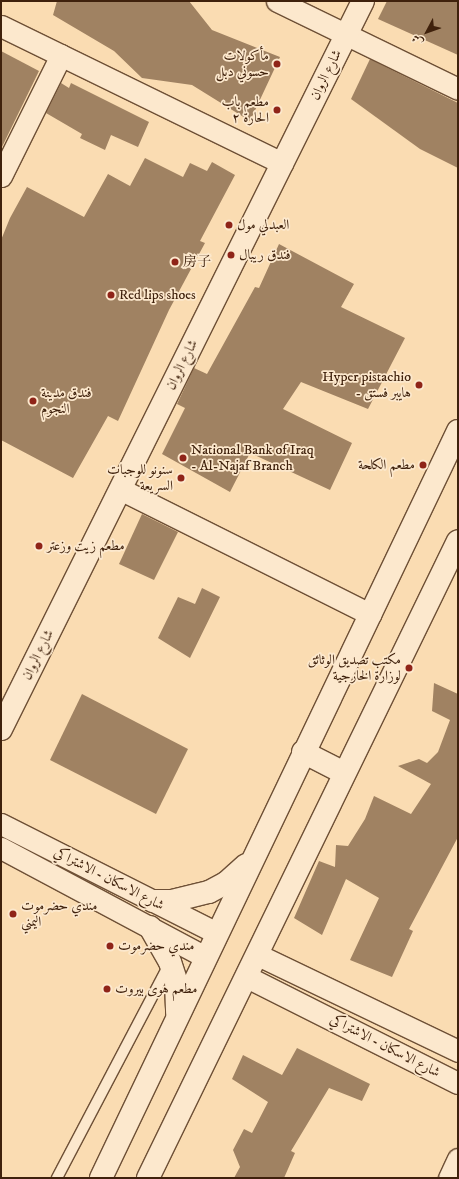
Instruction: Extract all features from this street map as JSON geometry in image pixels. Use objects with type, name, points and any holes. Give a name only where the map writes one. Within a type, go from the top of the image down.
[{"type":"main road","name":"شارع الروان","points":[[1,729],[362,1]]},
{"type":"main road","points":[[101,1178],[253,856],[458,431]]},
{"type":"main road","points":[[148,1178],[258,955],[344,773],[458,541]]},
{"type":"main road","points":[[303,752],[344,773]]},
{"type":"main road","points":[[153,900],[172,901],[209,892],[241,871],[253,856]]},
{"type":"main road","points":[[150,927],[170,962],[178,1001],[176,1021]]},
{"type":"street","points":[[277,1],[458,89]]},
{"type":"street","points":[[1,26],[282,163]]},
{"type":"street","points":[[1,176],[61,55]]},
{"type":"street","points":[[120,489],[370,614]]},
{"type":"street","name":"شارع الاسكان - الاشتراكي","points":[[1,824],[217,933]]},
{"type":"street","name":"شارع الاسكان - الاشتراكي","points":[[1,848],[205,957]]},
{"type":"street","name":"شارع الاسكان - الاشتراكي","points":[[258,955],[458,1051]]},
{"type":"street","name":"شارع الاسكان - الاشتراكي","points":[[247,977],[458,1083]]},
{"type":"street","points":[[449,1178],[458,1159]]},
{"type":"lane","points":[[57,1178],[170,962]]},
{"type":"building","points":[[57,1],[189,1],[212,30],[280,57],[250,121],[192,85],[142,78],[114,51],[53,15]]},
{"type":"building","points":[[387,1],[458,1],[458,55],[378,19]]},
{"type":"building","points":[[1,51],[39,71],[1,149]]},
{"type":"building","points":[[370,59],[458,103],[458,168],[420,149],[351,99]]},
{"type":"building","points":[[61,83],[69,88],[71,83],[149,122],[138,147],[111,135],[105,150],[80,138],[82,134],[46,113]]},
{"type":"building","points":[[145,158],[183,177],[190,163],[207,171],[212,162],[235,175],[200,241],[205,243],[169,310],[118,421],[108,416],[73,478],[1,440],[1,240],[10,218],[27,187],[84,217],[108,174],[130,186]]},
{"type":"building","points":[[279,244],[354,284],[341,307],[405,338],[368,409],[301,382],[283,409],[352,443],[330,490],[250,453],[230,492],[162,454],[185,408],[177,404],[194,368],[207,374],[255,287],[259,288]]},
{"type":"building","points":[[142,514],[178,532],[154,580],[119,564]]},
{"type":"building","points":[[202,588],[220,597],[190,658],[158,638],[178,597],[195,604]]},
{"type":"building","points":[[434,683],[458,694],[458,837],[409,929],[413,931],[392,977],[350,960],[379,898],[346,879],[322,935],[294,918],[319,861],[335,867],[336,845],[348,846],[365,819],[374,796],[411,814],[431,784],[398,766],[419,759],[427,763],[438,752],[450,720],[432,711]]},
{"type":"building","points":[[82,694],[188,749],[156,814],[50,760]]},
{"type":"building","points":[[297,1048],[370,1084],[362,1101],[329,1088],[291,1151],[295,1153],[284,1178],[234,1178],[240,1167],[233,1150],[244,1129],[252,1133],[268,1102],[232,1079],[243,1055],[282,1075]]},
{"type":"place","name":"مأكولات حسوني دبل","points":[[277,64]]},
{"type":"place","name":"مطعم باب الحارة ٢","points":[[277,110]]},
{"type":"place","name":"العبدلي مول","points":[[229,225]]},
{"type":"place","name":"فندق ريبال","points":[[231,255]]},
{"type":"place","name":"房子","points":[[175,262]]},
{"type":"place","name":"Red lips shoes","points":[[111,295]]},
{"type":"place","name":"Hyper pistachio - هايبر فستق","points":[[419,385]]},
{"type":"place","name":"فندق مدينة النجوم","points":[[33,401]]},
{"type":"place","name":"National Bank of Iraq - Al-Najaf Branch","points":[[183,458]]},
{"type":"place","name":"مطعم الكلحة","points":[[423,465]]},
{"type":"place","name":"سنونو للوجبات السريعة","points":[[181,478]]},
{"type":"place","name":"مطعم زيت وزعتر","points":[[39,546]]},
{"type":"place","name":"مكتب تصديق الوثائق لوزارة الخارجية","points":[[409,668]]},
{"type":"place","name":"مندي حضرموت اليمني","points":[[13,914]]},
{"type":"place","name":"مندي حضرموت","points":[[110,946]]},
{"type":"place","name":"مطعم هوى بيروت","points":[[107,989]]}]
